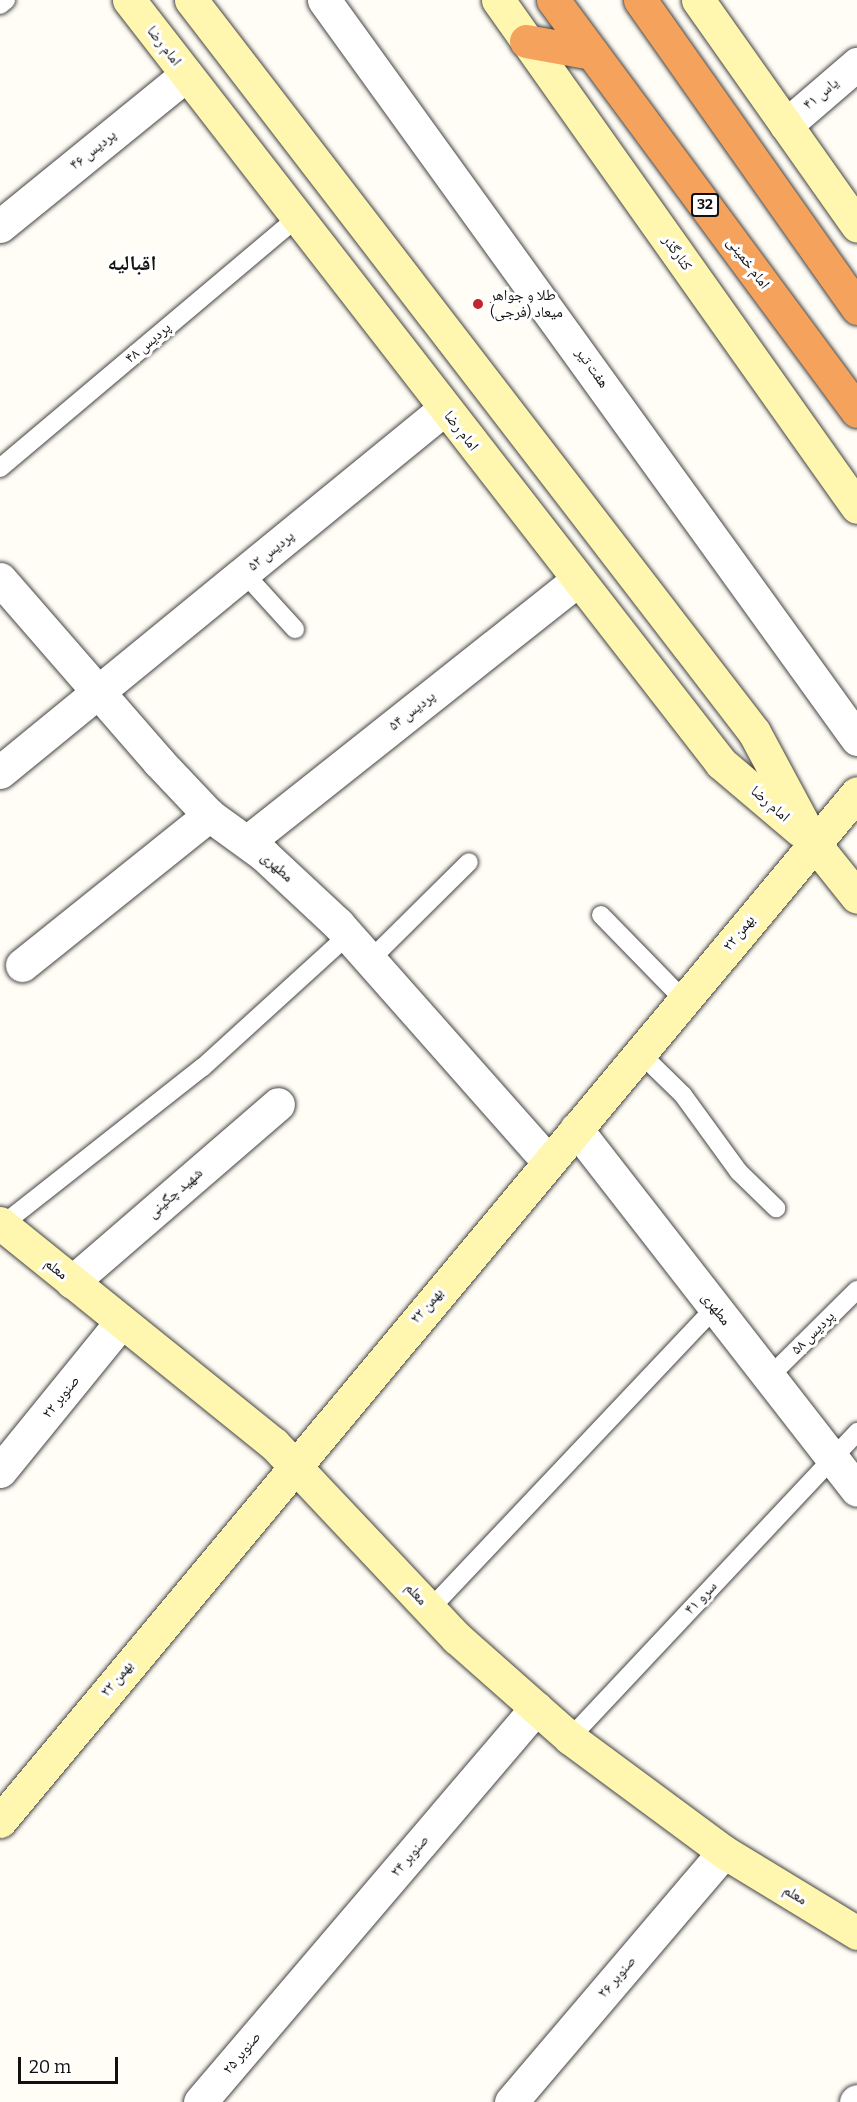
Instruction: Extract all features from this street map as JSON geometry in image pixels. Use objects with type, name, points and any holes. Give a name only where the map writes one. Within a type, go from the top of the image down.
[{"type":"highway","name":"امام خمینی","points":[[553,0],[857,411]]},
{"type":"highway","points":[[640,0],[857,308]]},
{"type":"highway","points":[[526,41],[592,53]]},
{"type":"main road","name":"امام رضا","points":[[129,0],[296,219],[721,763],[813,842]]},
{"type":"main road","name":"امام رضا","points":[[191,0],[754,732],[813,842],[857,897]]},
{"type":"main road","name":"کنارگذر","points":[[498,0],[857,507]]},
{"type":"main road","points":[[698,0],[856,223]]},
{"type":"main road","name":"۲۲ بهمن","points":[[0,1821],[293,1465],[640,1053],[813,842],[857,793]]},
{"type":"main road","name":"معلم","points":[[1,1224],[274,1443],[430,1610],[570,1738],[724,1852],[857,1933]]},
{"type":"street","name":"هفت تیر","points":[[324,0],[857,740]]},
{"type":"street","name":"یاس ۴۱","points":[[786,125],[857,64]]},
{"type":"street","name":"پردیس ۴۶","points":[[0,226],[186,75]]},
{"type":"street","name":"پردیس ۵۲","points":[[0,772],[444,409]]},
{"type":"street","name":"مطهری","points":[[0,579],[209,815],[247,842],[348,935],[548,1161]]},
{"type":"street","name":"پردیس ۵۴","points":[[247,842],[577,580]]},
{"type":"street","points":[[22,965],[209,815]]},
{"type":"street","name":"شهید چگینی","points":[[72,1282],[278,1104]]},
{"type":"street","name":"مطهری","points":[[576,1129],[857,1490]]},
{"type":"street","name":"صنوبر ۲۲","points":[[0,1471],[121,1322]]},
{"type":"street","name":"صنوبر ۲۴","points":[[284,2003],[536,1708]]},
{"type":"street","name":"صنوبر ۲۶","points":[[511,2102],[724,1852]]},
{"type":"street","name":"صنوبر ۲۵","points":[[200,2102],[284,2003]]},
{"type":"lane","points":[[0,5],[6,0]]},
{"type":"lane","name":"پردیس ۴۸","points":[[0,468],[296,219]]},
{"type":"lane","points":[[244,573],[295,628]]},
{"type":"lane","points":[[370,960],[469,862]]},
{"type":"lane","points":[[601,915],[684,1000]]},
{"type":"lane","points":[[1,1224],[203,1067],[348,935]]},
{"type":"lane","points":[[640,1053],[683,1095],[739,1172],[776,1208]]},
{"type":"lane","name":"پردیس ۵۸","points":[[769,1377],[857,1290]]},
{"type":"lane","points":[[430,1610],[716,1308]]},
{"type":"lane","name":"سرو ۴۱","points":[[570,1738],[831,1457],[857,1432]]},
{"type":"place","name":"طلا و جواهر میعاد (فرجی)","points":[[478,304]]},
{"type":"district","name":"اقبالیه","points":[[132,263]]}]
